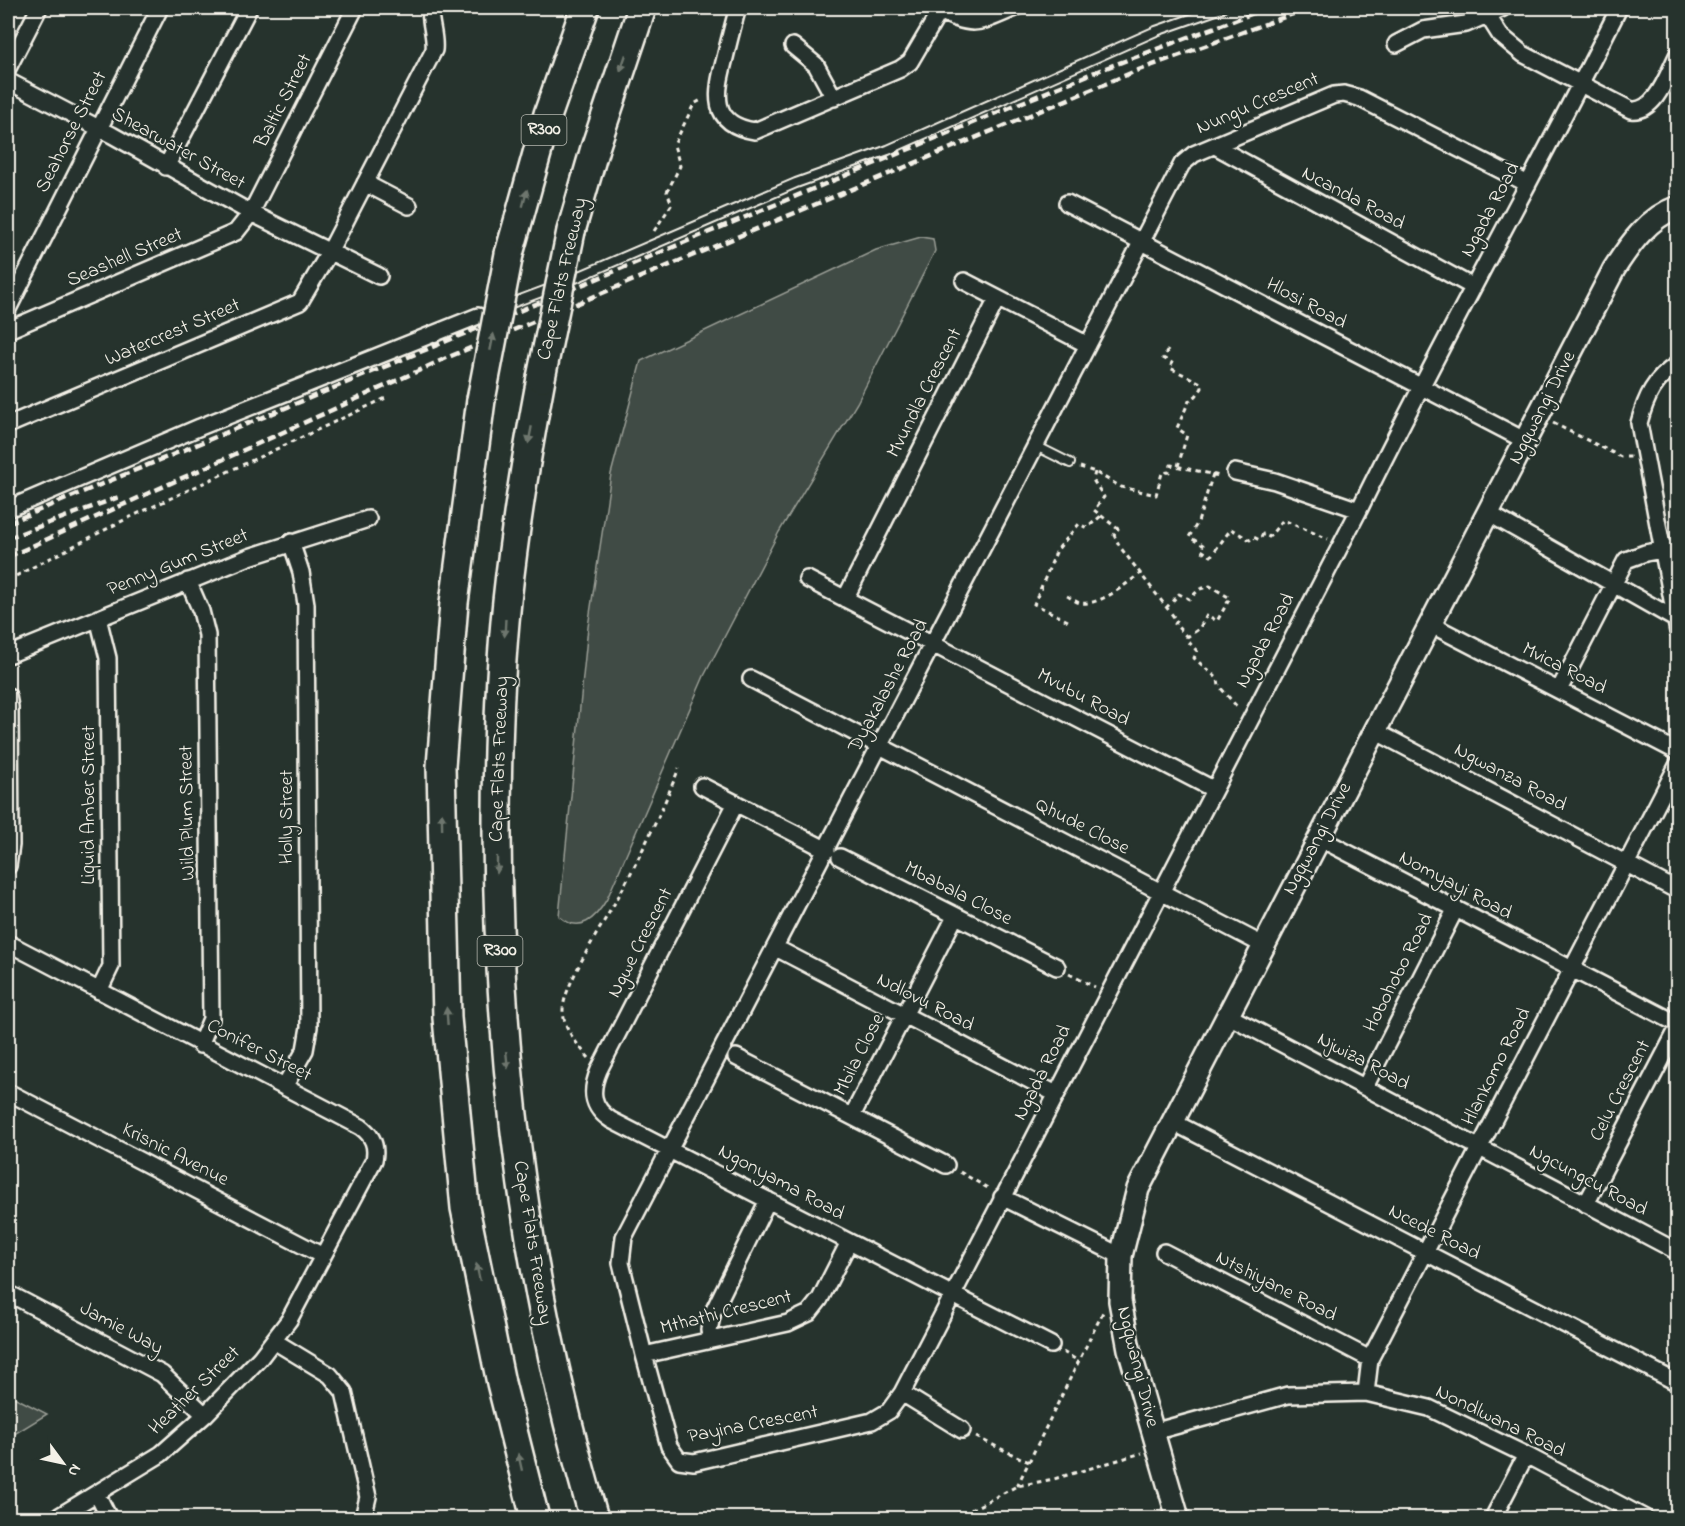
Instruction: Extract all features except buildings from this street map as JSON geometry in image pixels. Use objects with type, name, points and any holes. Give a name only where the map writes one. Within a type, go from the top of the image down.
[{"type":"highway","name":"R300","points":[[536,1518],[501,1383],[465,1208],[447,1017],[441,766],[454,603],[481,400],[509,254],[548,114],[585,8]]},
{"type":"highway","name":"Cape Flats Freeway","points":[[594,1518],[560,1390],[538,1291],[514,1128],[502,1006],[497,762],[506,604],[521,484],[541,378],[571,231],[598,137],[642,8]]},
{"type":"street","points":[[8,68],[39,8]]},
{"type":"street","name":"Seahorse Street","points":[[8,309],[97,128],[160,8]]},
{"type":"street","points":[[166,167],[249,8]]},
{"type":"street","name":"Baltic Street","points":[[251,213],[355,8]]},
{"type":"street","points":[[738,8],[717,102],[723,116],[737,127],[755,131],[900,69],[910,62],[937,9],[956,20],[978,22],[1015,8]]},
{"type":"street","points":[[1396,44],[1423,30],[1466,24],[1503,8]]},
{"type":"street","name":"Ngada Road","points":[[951,1295],[1359,510],[1419,387],[1581,84],[1619,8]]},
{"type":"street","name":"Watercrest Street","points":[[8,425],[291,307],[306,295],[434,50],[435,35],[426,9]]},
{"type":"street","points":[[1488,15],[1510,45],[1631,111],[1641,111],[1651,105],[1677,54]]},
{"type":"street","points":[[793,46],[816,65],[834,98]]},
{"type":"street","name":"Shearwater Street","points":[[8,81],[251,213],[330,251]]},
{"type":"street","name":"Nungu Crescent","points":[[1142,242],[1182,165],[1194,154],[1334,95],[1344,94],[1359,98],[1528,184]]},
{"type":"street","name":"Ncanda Road","points":[[1215,146],[1473,287]]},
{"type":"street","points":[[365,183],[409,206]]},
{"type":"street","name":"Hlosi Road","points":[[1067,203],[1526,441]]},
{"type":"street","name":"Ngqwangi Drive","points":[[1178,1518],[1150,1442],[1122,1321],[1121,1256],[1138,1189],[1171,1121],[1614,269],[1644,229],[1677,207]]},
{"type":"street","name":"Seashell Street","points":[[8,330],[228,237],[242,226],[251,213]]},
{"type":"street","name":"Dyakalashe Road","points":[[670,1148],[776,948],[834,854],[881,746],[1142,242]]},
{"type":"street","points":[[330,251],[380,276]]},
{"type":"street","points":[[964,281],[1088,345]]},
{"type":"street","name":"Mvundla Crescent","points":[[845,599],[997,299]]},
{"type":"street","points":[[8,509],[200,427],[478,316]]},
{"type":"street","points":[[1676,626],[1660,550],[1640,423],[1645,400],[1656,380],[1677,364]]},
{"type":"street","points":[[1235,472],[1275,481],[1359,510]]},
{"type":"street","points":[[1488,513],[1613,584],[1676,626]]},
{"type":"street","name":"Penny Gum Street","points":[[8,655],[188,581],[291,542],[368,519]]},
{"type":"street","name":"Holly Street","points":[[284,1087],[305,1050],[309,1027],[306,604],[301,572],[291,542]]},
{"type":"street","points":[[1559,690],[1626,560],[1677,547]]},
{"type":"street","points":[[807,579],[934,644]]},
{"type":"street","name":"Wild Plum Street","points":[[188,581],[201,610],[207,635],[211,1019],[200,1045]]},
{"type":"street","name":"Liquid Amber Street","points":[[98,618],[108,658],[111,966],[99,991]]},
{"type":"street","name":"Mvica Road","points":[[1430,624],[1677,752]]},
{"type":"street","name":"Mvubu Road","points":[[934,644],[1213,789]]},
{"type":"street","name":"Qhude Close","points":[[751,678],[1263,945]]},
{"type":"street","points":[[8,696],[11,845],[8,867]]},
{"type":"street","name":"Ngwanza Road","points":[[1375,731],[1677,891]]},
{"type":"street","name":"Hlankomo Road","points":[[1366,1393],[1370,1359],[1677,764]]},
{"type":"street","points":[[702,786],[834,854]]},
{"type":"street","name":"Ngwe Crescent","points":[[596,1105],[592,1092],[599,1070],[736,803]]},
{"type":"street","name":"Nomyayi Road","points":[[1319,838],[1677,1026]]},
{"type":"street","name":"Mbabala Close","points":[[834,854],[1057,967]]},
{"type":"street","name":"Hobohobo Road","points":[[1365,1087],[1455,910]]},
{"type":"street","name":"Mbila Close","points":[[852,1116],[955,917]]},
{"type":"street","name":"Conifer Street","points":[[8,943],[368,1132],[375,1145],[375,1160],[323,1256]]},
{"type":"street","name":"Ndlovu Road","points":[[776,948],[1056,1094]]},
{"type":"street","name":"Njwiza Road","points":[[1227,1015],[1480,1146]]},
{"type":"street","name":"Celu Crescent","points":[[1586,1204],[1677,1026]]},
{"type":"street","name":"Mbila Close","points":[[736,1056],[946,1165]]},
{"type":"street","name":"Krisnic Avenue","points":[[8,1092],[323,1256]]},
{"type":"street","name":"Ngonyama Road","points":[[596,1105],[601,1113],[611,1120],[670,1148],[1051,1345]]},
{"type":"street","name":"Ncede Road","points":[[1171,1121],[1677,1383]]},
{"type":"street","name":"Ngcungcu Road","points":[[1480,1146],[1586,1204],[1677,1249]]},
{"type":"street","name":"Payina Crescent","points":[[670,1148],[624,1237],[621,1263],[669,1446],[679,1460],[688,1462],[872,1421],[889,1411],[902,1393],[951,1295]]},
{"type":"street","points":[[1002,1197],[1121,1256]]},
{"type":"street","points":[[711,1340],[709,1330],[713,1311],[768,1200]]},
{"type":"street","name":"Mthathi Crescent","points":[[644,1355],[788,1323],[809,1313],[820,1299],[849,1242]]},
{"type":"street","name":"Ntshiyane Road","points":[[1164,1252],[1370,1359]]},
{"type":"street","name":"Heather Street","points":[[56,1518],[161,1454],[205,1415],[274,1341],[323,1256]]},
{"type":"street","name":"Jamie Way","points":[[8,1293],[162,1374],[205,1415]]},
{"type":"street","points":[[274,1341],[330,1375],[344,1392],[368,1497],[363,1518]]},
{"type":"street","points":[[902,1393],[962,1430]]},
{"type":"street","name":"Nondlwana Road","points":[[1150,1442],[1288,1395],[1366,1393],[1429,1408],[1526,1455],[1645,1518]]},
{"type":"street","points":[[1493,1518],[1526,1455]]},
{"type":"street","points":[[97,1494],[109,1518]]},
{"type":"lane","points":[[478,316],[658,243],[795,183],[888,150],[1156,31],[1222,8]]},
{"type":"lane","points":[[1036,446],[1070,463]]},
{"type":"path","points":[[658,243],[653,232],[672,204],[667,192],[680,166],[674,145],[694,104],[718,91]]},
{"type":"path","points":[[1168,350],[1163,358],[1172,363],[1170,368],[1201,383],[1202,388],[1189,401],[1177,428],[1187,435],[1178,466]]},
{"type":"path","points":[[8,580],[124,520],[388,397]]},
{"type":"path","points":[[1548,421],[1622,457],[1645,455]]},
{"type":"path","points":[[1070,463],[1095,472],[1121,488],[1156,495],[1162,473],[1169,472],[1171,465],[1226,477],[1235,472]]},
{"type":"path","points":[[1095,472],[1093,480],[1104,497],[1094,510],[1118,529],[1114,535],[1120,547],[1177,621],[1175,624],[1197,651],[1194,658],[1218,679],[1233,705],[1249,718]]},
{"type":"path","points":[[1213,474],[1198,522],[1189,537],[1203,545],[1201,550],[1211,556],[1232,529],[1250,540],[1253,537],[1260,540],[1263,534],[1269,537],[1282,520],[1341,544]]},
{"type":"path","points":[[1068,621],[1034,604],[1063,543],[1079,524],[1087,528],[1102,515]]},
{"type":"path","points":[[1067,596],[1080,603],[1097,600],[1120,589],[1141,573]]},
{"type":"path","points":[[1166,608],[1179,594],[1189,599],[1200,589],[1210,586],[1230,598],[1217,621],[1207,615],[1198,629],[1187,637]]},
{"type":"path","points":[[599,1070],[571,1035],[563,1010],[574,975],[640,853],[680,768]]},
{"type":"path","points":[[1057,967],[1108,994]]},
{"type":"path","points":[[946,1165],[1002,1197]]},
{"type":"path","points":[[1017,1486],[1085,1344],[1102,1312],[1109,1304]]},
{"type":"path","points":[[962,1430],[1029,1462]]},
{"type":"path","points":[[956,1518],[1017,1486],[1054,1479],[1150,1442]]},
{"type":"shaded area","points":[[921,237],[933,239],[935,251],[857,403],[779,532],[704,676],[607,899],[593,918],[587,922],[574,924],[567,922],[559,916],[588,627],[611,474],[641,361],[876,250]]},
{"type":"shaded area","points":[[8,1394],[47,1414],[8,1438]]},
{"type":"railway","points":[[8,523],[1095,72],[1267,8]]},
{"type":"railway","points":[[8,557],[451,356],[1136,71],[1309,8]]},
{"type":"railway","points":[[8,538],[119,497]]}]
